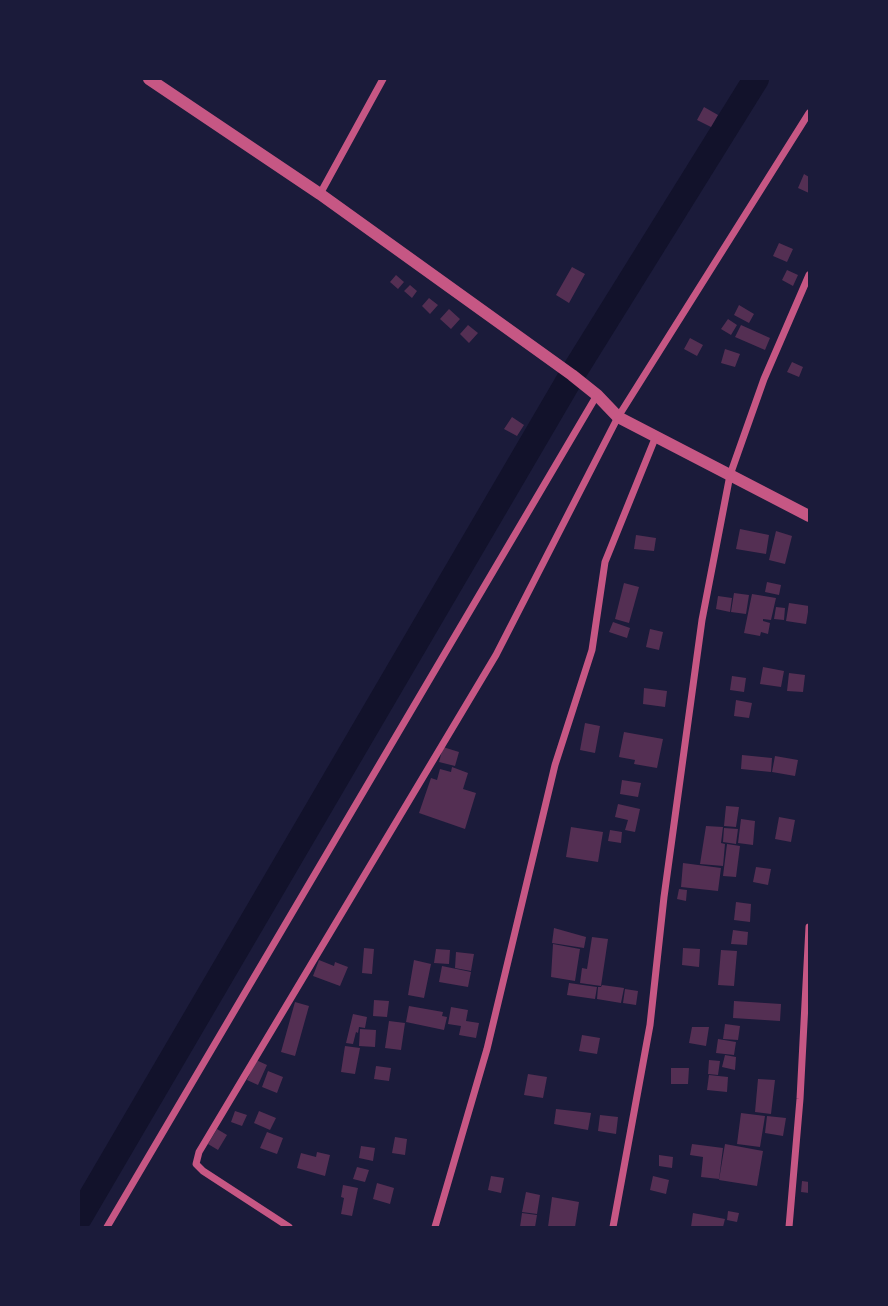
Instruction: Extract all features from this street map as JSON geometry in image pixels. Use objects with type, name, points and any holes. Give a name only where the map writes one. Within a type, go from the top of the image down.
[{"type":"street","points":[[149,79],[320,194],[597,395],[618,418],[809,516]]},
{"type":"street","points":[[320,194],[383,79]]},
{"type":"street","points":[[289,1227],[203,1171],[197,1164],[199,1152],[496,655],[618,418],[809,113]]},
{"type":"street","points":[[613,1227],[650,1025],[702,620],[730,475],[764,379],[809,275]]},
{"type":"street","points":[[107,1227],[597,395]]},
{"type":"street","points":[[435,1227],[487,1049],[555,765],[592,650],[605,562],[656,436]]},
{"type":"street","points":[[789,1227],[800,1099],[809,927]]},
{"type":"building","points":[[704,107],[718,115],[711,127],[697,120]]},
{"type":"building","points":[[804,174],[809,177],[809,193],[798,188]]},
{"type":"building","points":[[779,243],[793,249],[787,262],[773,256]]},
{"type":"building","points":[[572,267],[585,274],[569,303],[556,295]]},
{"type":"building","points":[[787,270],[798,275],[793,286],[782,280]]},
{"type":"building","points":[[396,275],[404,282],[398,289],[390,282]]},
{"type":"building","points":[[410,285],[417,291],[412,298],[404,291]]},
{"type":"building","points":[[429,298],[438,305],[430,314],[422,306]]},
{"type":"building","points":[[739,305],[754,314],[749,323],[734,315]]},
{"type":"building","points":[[449,309],[460,319],[451,329],[440,319]]},
{"type":"building","points":[[728,319],[737,325],[731,335],[721,329]]},
{"type":"building","points":[[468,325],[478,333],[469,343],[460,334]]},
{"type":"building","points":[[741,325],[770,338],[765,350],[735,337]]},
{"type":"building","points":[[690,338],[703,345],[697,356],[684,349]]},
{"type":"building","points":[[725,349],[740,354],[735,367],[721,363]]},
{"type":"building","points":[[792,362],[803,367],[799,377],[787,372]]},
{"type":"building","points":[[512,417],[524,425],[517,436],[504,429]]},
{"type":"building","points":[[740,529],[769,535],[766,554],[736,549]]},
{"type":"building","points":[[776,531],[792,536],[785,564],[769,560]]},
{"type":"building","points":[[636,535],[656,538],[654,551],[634,549]]},
{"type":"building","points":[[767,582],[781,585],[779,595],[765,592]]},
{"type":"building","points":[[624,583],[639,587],[629,623],[615,619]]},
{"type":"building","points":[[734,593],[749,595],[746,614],[731,612]]},
{"type":"building","points":[[752,594],[776,598],[771,620],[763,619],[770,623],[768,634],[761,632],[760,636],[744,633]]},
{"type":"building","points":[[718,596],[732,598],[730,612],[716,609]]},
{"type":"building","points":[[789,603],[809,606],[806,624],[786,621]]},
{"type":"building","points":[[776,607],[785,608],[784,620],[774,619]]},
{"type":"building","points":[[613,622],[630,628],[627,638],[609,632]]},
{"type":"building","points":[[650,629],[663,632],[659,650],[646,647]]},
{"type":"building","points":[[763,667],[784,671],[781,687],[760,684]]},
{"type":"building","points":[[789,673],[805,675],[803,692],[787,691]]},
{"type":"building","points":[[732,676],[746,678],[744,692],[730,690]]},
{"type":"building","points":[[644,688],[667,691],[665,707],[643,704]]},
{"type":"building","points":[[736,700],[752,703],[749,718],[734,716]]},
{"type":"building","points":[[585,723],[600,726],[595,753],[580,750]]},
{"type":"building","points":[[624,732],[663,739],[657,768],[634,764],[635,760],[619,757]]},
{"type":"building","points":[[443,747],[459,752],[455,766],[439,762]]},
{"type":"building","points":[[742,755],[772,758],[771,772],[741,769]]},
{"type":"building","points":[[775,756],[798,760],[795,776],[772,772]]},
{"type":"building","points":[[452,767],[468,773],[463,789],[476,793],[465,829],[419,813],[431,778],[437,780],[440,769],[451,772]]},
{"type":"building","points":[[622,780],[641,783],[638,797],[620,794]]},
{"type":"building","points":[[618,804],[640,809],[635,832],[625,830],[628,820],[615,817]]},
{"type":"building","points":[[726,806],[739,807],[736,827],[724,826]]},
{"type":"building","points":[[779,817],[795,820],[791,842],[775,839]]},
{"type":"building","points":[[741,819],[755,821],[753,845],[738,843]]},
{"type":"building","points":[[706,826],[723,827],[723,866],[700,864]]},
{"type":"building","points":[[571,827],[603,832],[598,862],[566,857]]},
{"type":"building","points":[[724,828],[738,829],[736,844],[723,842]]},
{"type":"building","points":[[610,830],[622,832],[621,843],[608,841]]},
{"type":"building","points":[[727,844],[740,846],[736,877],[723,876]]},
{"type":"building","points":[[683,863],[721,868],[718,891],[681,887]]},
{"type":"building","points":[[756,867],[771,869],[768,885],[753,882]]},
{"type":"building","points":[[679,889],[687,890],[686,901],[677,899]]},
{"type":"building","points":[[736,902],[751,904],[750,922],[734,920]]},
{"type":"building","points":[[554,928],[586,937],[584,948],[552,943]]},
{"type":"building","points":[[733,930],[748,932],[747,945],[731,944]]},
{"type":"building","points":[[592,937],[608,939],[601,986],[580,983],[582,968],[587,969]]},
{"type":"building","points":[[553,944],[580,949],[575,981],[551,977]]},
{"type":"building","points":[[364,948],[374,949],[372,974],[362,973]]},
{"type":"building","points":[[683,948],[700,949],[699,967],[682,965]]},
{"type":"building","points":[[436,949],[450,950],[449,964],[434,963]]},
{"type":"building","points":[[721,950],[737,951],[734,986],[718,985]]},
{"type":"building","points":[[456,952],[474,954],[471,971],[455,968]]},
{"type":"building","points":[[319,960],[334,966],[335,962],[348,967],[340,986],[313,976]]},
{"type":"building","points":[[414,960],[431,964],[424,998],[408,995]]},
{"type":"building","points":[[442,966],[471,972],[468,987],[439,982]]},
{"type":"building","points":[[569,983],[597,987],[595,999],[567,995]]},
{"type":"building","points":[[602,985],[624,988],[621,1003],[597,999],[598,987]]},
{"type":"building","points":[[625,989],[638,991],[636,1005],[623,1003]]},
{"type":"building","points":[[374,1000],[389,1001],[387,1017],[373,1016]]},
{"type":"building","points":[[734,1001],[781,1004],[780,1021],[733,1018]]},
{"type":"building","points":[[295,1002],[309,1006],[295,1056],[281,1052]]},
{"type":"building","points":[[409,1006],[443,1012],[442,1016],[447,1017],[444,1030],[406,1022]]},
{"type":"building","points":[[451,1007],[468,1010],[466,1021],[479,1023],[476,1038],[459,1035],[461,1026],[448,1024]]},
{"type":"building","points":[[353,1014],[367,1017],[365,1028],[359,1027],[353,1044],[346,1043]]},
{"type":"building","points":[[389,1021],[405,1023],[401,1050],[385,1048]]},
{"type":"building","points":[[725,1024],[740,1026],[738,1040],[723,1039]]},
{"type":"building","points":[[692,1027],[709,1027],[706,1046],[689,1043]]},
{"type":"building","points":[[360,1029],[376,1030],[375,1047],[359,1046]]},
{"type":"building","points":[[582,1035],[600,1038],[597,1054],[579,1051]]},
{"type":"building","points":[[718,1039],[736,1042],[734,1055],[716,1053]]},
{"type":"building","points":[[345,1046],[360,1048],[355,1074],[341,1072]]},
{"type":"building","points":[[725,1055],[736,1057],[735,1070],[722,1067]]},
{"type":"building","points":[[256,1060],[267,1065],[258,1085],[247,1080]]},
{"type":"building","points":[[709,1060],[720,1061],[718,1075],[708,1074]]},
{"type":"building","points":[[376,1066],[391,1068],[389,1081],[374,1079]]},
{"type":"building","points":[[671,1068],[689,1068],[688,1084],[671,1084]]},
{"type":"building","points":[[268,1071],[283,1077],[277,1093],[262,1087]]},
{"type":"building","points":[[528,1074],[547,1077],[543,1098],[524,1095]]},
{"type":"building","points":[[709,1075],[728,1077],[727,1092],[707,1090]]},
{"type":"building","points":[[758,1079],[775,1080],[771,1114],[755,1112]]},
{"type":"building","points":[[556,1109],[591,1113],[588,1130],[554,1124]]},
{"type":"building","points":[[235,1111],[247,1115],[242,1126],[231,1122]]},
{"type":"building","points":[[259,1111],[276,1118],[270,1130],[254,1123]]},
{"type":"building","points":[[741,1113],[765,1116],[760,1147],[737,1144]]},
{"type":"building","points":[[600,1115],[618,1117],[616,1134],[598,1131]]},
{"type":"building","points":[[767,1116],[786,1118],[783,1136],[765,1133]]},
{"type":"building","points":[[217,1129],[227,1135],[218,1150],[208,1144]]},
{"type":"building","points":[[267,1132],[283,1138],[277,1154],[260,1148]]},
{"type":"building","points":[[395,1137],[407,1139],[405,1155],[392,1153]]},
{"type":"building","points":[[692,1144],[723,1148],[719,1179],[701,1177],[703,1157],[690,1155]]},
{"type":"building","points":[[725,1144],[763,1151],[757,1186],[719,1180]]},
{"type":"building","points":[[361,1146],[375,1148],[373,1161],[359,1158]]},
{"type":"building","points":[[317,1152],[330,1155],[325,1176],[297,1168],[301,1153],[316,1157]]},
{"type":"building","points":[[659,1155],[673,1157],[672,1168],[659,1166]]},
{"type":"building","points":[[357,1167],[369,1170],[365,1182],[353,1179]]},
{"type":"building","points":[[491,1176],[504,1178],[501,1193],[488,1190]]},
{"type":"building","points":[[653,1176],[669,1180],[666,1194],[650,1190]]},
{"type":"building","points":[[802,1181],[809,1182],[809,1193],[801,1192]]},
{"type":"building","points":[[377,1183],[394,1188],[390,1204],[373,1199]]},
{"type":"building","points":[[343,1185],[358,1188],[352,1216],[341,1214]]},
{"type":"building","points":[[526,1192],[540,1195],[537,1214],[522,1212]]},
{"type":"building","points":[[552,1197],[579,1202],[575,1227],[548,1227]]},
{"type":"building","points":[[728,1211],[739,1213],[737,1222],[727,1220]]},
{"type":"building","points":[[522,1213],[537,1215],[535,1227],[520,1227]]},
{"type":"building","points":[[693,1213],[725,1219],[723,1227],[691,1227]]},
{"type":"waterway","points":[[79,1218],[572,375],[756,79]]}]
